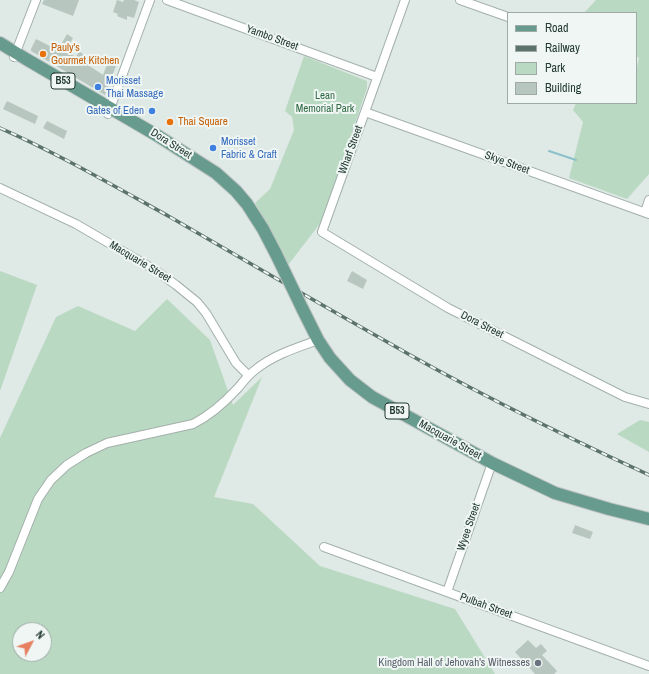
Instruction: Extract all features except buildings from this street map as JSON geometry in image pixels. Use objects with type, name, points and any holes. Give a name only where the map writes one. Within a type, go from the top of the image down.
[{"type":"main road","name":"Dora Street","points":[[0,43],[14,55],[109,111],[158,136],[224,179],[247,204],[276,254]]},
{"type":"main road","name":"Dora Street","points":[[0,51],[14,55]]},
{"type":"main road","name":"Macquarie Street","points":[[276,254],[318,340],[330,358],[340,371],[372,397],[492,463],[555,493],[649,519]]},
{"type":"main road","name":"Macquarie Street","points":[[492,463],[564,490],[649,511]]},
{"type":"street","points":[[14,55],[36,0]]},
{"type":"street","points":[[109,111],[150,0]]},
{"type":"street","name":"Yambo Street","points":[[167,0],[377,77]]},
{"type":"street","name":"Wharf Street","points":[[322,232],[405,0]]},
{"type":"street","points":[[460,0],[507,17]]},
{"type":"street","points":[[480,0],[488,10]]},
{"type":"street","name":"Skye Street","points":[[365,112],[647,213]]},
{"type":"street","name":"Macquarie Street","points":[[0,188],[76,224],[155,270],[176,284],[197,302],[206,313],[236,363],[248,375]]},
{"type":"street","points":[[647,213],[649,200]]},
{"type":"street","name":"Dora Street","points":[[322,232],[448,308],[626,397],[649,404]]},
{"type":"street","points":[[0,588],[9,572],[38,499],[51,480],[67,465],[86,453],[106,444],[193,424],[205,418],[221,406],[248,375],[262,364],[274,357],[318,340]]},
{"type":"street","name":"Wyee Street","points":[[447,592],[492,463]]},
{"type":"street","name":"Pulbah Street","points":[[324,547],[649,666]]},
{"type":"green space","points":[[596,0],[649,0],[649,174],[627,199],[569,178],[583,122],[573,110],[576,104],[637,104],[637,67],[639,58],[637,57],[637,12],[585,12]]},
{"type":"green space","name":"Lean Memorial Park","points":[[304,56],[367,81],[367,88],[322,221],[288,265],[255,203],[270,189],[294,130],[292,117],[285,111]]},
{"type":"green space","points":[[0,271],[37,285],[0,391]]},
{"type":"green space","points":[[167,299],[210,340],[233,405],[262,377],[214,497],[253,504],[320,566],[455,609],[495,674],[0,674],[0,438],[56,317],[78,306],[135,331]]},
{"type":"green space","points":[[640,420],[649,422],[649,452],[617,434]]},
{"type":"waterway","points":[[549,151],[576,160]]},
{"type":"railway","points":[[0,128],[65,159],[107,182],[329,309],[480,393],[547,427],[649,475]]},
{"type":"place","name":"Pauly's Gourmet Kitchen","points":[[43,54]]},
{"type":"place","name":"Morisset Thai Massage","points":[[98,87]]},
{"type":"place","name":"Gates of Eden","points":[[152,111]]},
{"type":"place","name":"Thai Square","points":[[170,122]]},
{"type":"place","name":"Morisset Fabric & Craft","points":[[213,148]]},
{"type":"place","name":"Kingdom Hall of Jehovah's Witnesses","points":[[538,663]]}]
